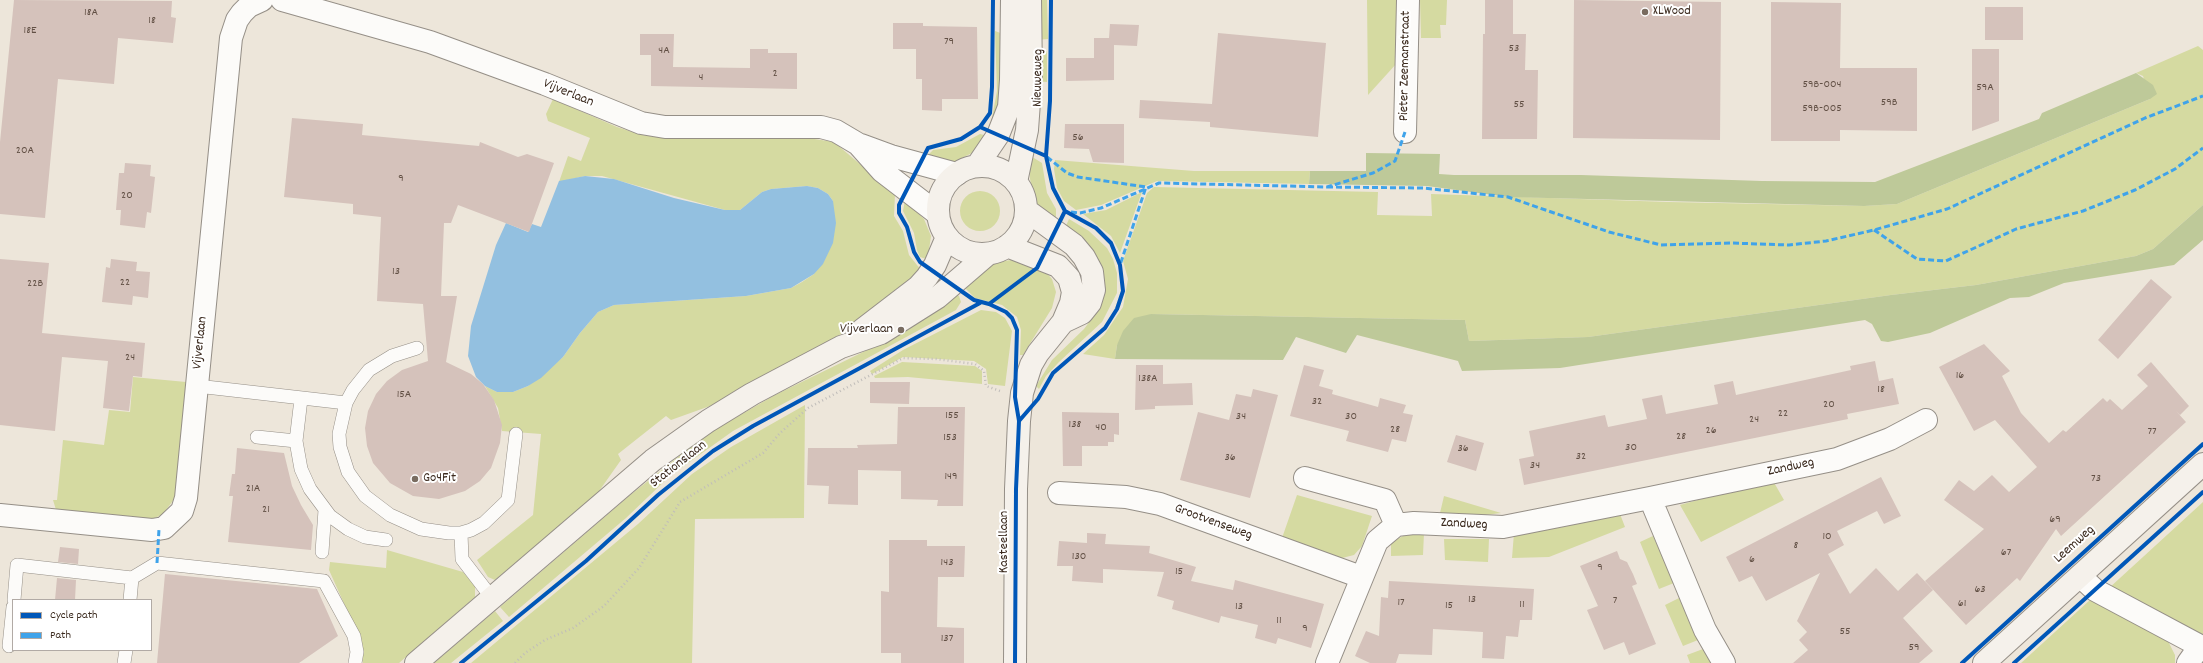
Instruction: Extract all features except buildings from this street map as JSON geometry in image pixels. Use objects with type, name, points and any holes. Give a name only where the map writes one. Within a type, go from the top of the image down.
[{"type":"street","name":"Vijverlaan","points":[[282,0],[430,42],[545,84],[641,123],[665,127],[821,127],[836,131],[858,144],[891,156],[957,174]]},
{"type":"street","name":"Nieuweweg","points":[[977,166],[998,135],[1009,108],[1011,80],[1012,0]]},
{"type":"street","name":"Nieuweweg","points":[[1016,182],[1027,130],[1031,74],[1030,0]]},
{"type":"street","name":"Pieter Zeemanstraat","points":[[1405,132],[1408,0]]},
{"type":"street","name":"Vijverlaan","points":[[0,516],[152,530],[164,528],[182,512],[186,498],[231,38],[237,20],[251,2]]},
{"type":"street","name":"Vijverlaan","points":[[858,144],[882,171],[938,214]]},
{"type":"street","points":[[977,166],[998,169],[1016,182],[1025,200],[1026,210],[1024,224],[1017,236],[998,250],[977,254],[965,251],[955,246],[942,230],[938,214],[942,192],[957,174],[977,166]]},
{"type":"street","name":"Kasteellaan","points":[[1026,210],[1074,245],[1084,257],[1092,272],[1094,290],[1090,304],[1082,313],[1063,322]]},
{"type":"street","name":"Stationslaan","points":[[840,348],[918,287],[935,265],[947,237]]},
{"type":"street","name":"Kasteellaan","points":[[998,250],[1052,263],[1067,274],[1072,284],[1073,292],[1071,303],[1063,322],[1034,359],[1022,393],[1019,421],[1016,489],[1016,663]]},
{"type":"street","name":"Stationslaan","points":[[416,663],[653,460],[708,421],[752,394],[840,348],[881,333],[921,309],[998,250]]},
{"type":"street","name":"Zandweg","points":[[1396,526],[1414,523],[1503,527],[1650,498],[1837,459],[1890,439],[1926,420]]},
{"type":"street","name":"Leemweg","points":[[1984,663],[2075,570],[2203,464]]},
{"type":"street","points":[[1305,478],[1385,500],[1396,526],[1376,541],[1327,663]]},
{"type":"street","name":"Grootvenseweg","points":[[1059,493],[1126,497],[1160,504],[1361,577]]},
{"type":"street","points":[[1650,498],[1705,630],[1724,663]]},
{"type":"street","name":"Leemweg","points":[[2075,570],[2095,590],[2194,654]]},
{"type":"lane","points":[[417,348],[392,356],[369,370],[352,390],[346,403],[339,434],[340,447],[348,472],[364,496],[390,516],[406,524],[434,532],[461,533],[484,523],[508,500],[516,434]]},
{"type":"lane","points":[[197,386],[346,403]]},
{"type":"lane","points":[[301,398],[296,441],[303,476],[310,488],[325,510],[338,522],[357,534],[370,538],[386,540]]},
{"type":"lane","points":[[257,436],[296,441]]},
{"type":"lane","points":[[322,552],[325,510]]},
{"type":"lane","points":[[461,533],[462,559],[492,598]]},
{"type":"lane","points":[[14,599],[17,565],[132,578],[157,563],[324,581],[354,636],[357,652],[355,663]]},
{"type":"lane","points":[[130,599],[132,578]]},
{"type":"lane","points":[[9,646],[12,617]]},
{"type":"lane","points":[[124,663],[126,651]]},
{"type":"path","points":[[515,663],[525,653],[545,640],[573,628],[604,606],[639,568],[680,502],[763,453],[780,433],[808,408],[903,358],[936,359],[975,364],[984,371],[986,386],[1000,392]]},
{"type":"green space","points":[[1035,0],[1047,0],[1048,39],[1035,40]]},
{"type":"green space","points":[[1367,0],[1397,0],[1397,63],[1368,95]]},
{"type":"green space","points":[[1420,0],[1447,0],[1446,25],[1440,25],[1441,38],[1421,38]]},
{"type":"green space","points":[[995,31],[1006,35],[1004,91],[991,123],[997,91]]},
{"type":"green space","points":[[2198,46],[2203,50],[2203,205],[2153,249],[2136,256],[1976,285],[1891,295],[1588,337],[1469,341],[1465,320],[1151,314],[1117,345],[1115,359],[1083,354],[1104,335],[1123,307],[1128,279],[1123,261],[1147,193],[1154,187],[1378,192],[1377,215],[1432,216],[1431,194],[1669,202],[1864,206],[1897,204],[2150,99],[2143,76],[2136,73]]},
{"type":"green space","points":[[1035,51],[1047,51],[1047,82],[1035,81]]},
{"type":"green space","points":[[2136,73],[2153,85],[2157,94],[2150,99],[1897,204],[1864,206],[1508,197],[1427,186],[1309,184],[1310,171],[1366,171],[1366,153],[1440,154],[1439,174],[1454,175],[1581,175],[1762,181],[1875,182],[2039,119],[2042,113]]},
{"type":"green space","points":[[553,99],[617,127],[642,135],[658,137],[808,138],[834,142],[895,194],[894,216],[903,231],[909,255],[921,270],[858,323],[825,344],[710,406],[671,420],[666,416],[618,454],[621,460],[597,494],[495,580],[488,577],[477,560],[533,515],[541,434],[502,431],[498,408],[485,386],[497,392],[513,392],[528,386],[563,357],[580,333],[598,312],[614,305],[746,296],[791,288],[814,274],[833,201],[828,194],[818,188],[807,186],[771,189],[762,192],[740,210],[725,210],[602,176],[585,176],[559,182],[568,156],[581,161],[590,138],[548,121],[546,114]]},
{"type":"green space","points":[[980,134],[988,136],[974,152],[954,162],[947,163],[928,155],[933,150],[956,147]]},
{"type":"green space","points":[[1029,155],[1042,163],[1047,193],[1056,209],[1056,220],[1040,209],[1035,202],[1030,179]]},
{"type":"green space","points":[[1055,160],[1194,171],[1310,171],[1309,184],[1157,181],[1101,205],[1076,210],[1064,201],[1057,188],[1054,169]]},
{"type":"green space","points":[[984,191],[991,194],[997,200],[1000,211],[999,219],[991,228],[984,231],[976,231],[969,228],[961,219],[960,207],[963,200],[972,192]]},
{"type":"green space","points":[[1142,192],[1120,253],[1111,236],[1083,214],[1106,210]]},
{"type":"green space","points":[[905,200],[924,219],[931,236],[926,259],[920,257],[917,250],[914,233],[903,211]]},
{"type":"green space","points":[[2203,205],[2203,240],[2174,265],[2064,283],[2029,297],[2010,298],[1930,333],[1888,342],[1881,341],[1872,324],[1865,320],[1560,368],[1462,371],[1458,361],[1357,335],[1346,353],[1296,337],[1283,360],[1115,359],[1117,345],[1123,331],[1134,318],[1151,314],[1465,320],[1469,341],[1588,337],[1891,295],[1976,285],[2136,256],[2153,249]]},
{"type":"green space","points":[[1069,219],[1089,231],[1107,248],[1113,259],[1117,273],[1117,293],[1102,322],[1059,362],[1046,376],[1039,389],[1036,386],[1052,360],[1084,329],[1096,313],[1065,228]]},
{"type":"green space","points":[[1011,260],[1026,261],[1043,269],[1052,279],[1056,292],[1052,308],[1023,355],[1020,355],[1021,330],[1017,317],[1002,305],[975,298],[962,285],[997,262]]},
{"type":"green space","points":[[955,293],[959,296],[961,302],[956,310],[733,431],[670,476],[626,518],[509,617],[500,607],[629,496],[707,434],[775,395],[902,333]]},
{"type":"green space","points":[[981,310],[996,312],[1005,318],[1012,331],[1005,386],[988,384],[986,369],[974,361],[903,357],[872,374],[870,371],[903,350]]},
{"type":"green space","points":[[902,362],[975,366],[982,371],[982,384],[908,377],[875,378],[874,376]]},
{"type":"green space","points":[[133,377],[186,382],[175,498],[163,514],[149,521],[57,513],[53,500],[57,500],[63,440],[104,445],[109,410],[130,412]]},
{"type":"green space","points":[[805,405],[804,518],[695,519],[692,663],[471,663],[638,524],[692,474],[731,447]]},
{"type":"green space","points":[[1772,479],[1784,500],[1701,542],[1680,505]]},
{"type":"green space","points":[[1297,495],[1372,516],[1362,546],[1354,555],[1342,558],[1330,556],[1282,538]]},
{"type":"green space","points":[[1444,496],[1501,513],[1477,516],[1440,513]]},
{"type":"green space","points":[[2203,502],[2203,636],[2108,589]]},
{"type":"green space","points":[[1620,514],[1625,527],[1549,557],[1512,558],[1514,533],[1563,527]]},
{"type":"green space","points":[[1408,533],[1424,533],[1423,555],[1391,556],[1391,543]]},
{"type":"green space","points":[[1653,536],[1674,583],[1659,589],[1640,542]]},
{"type":"green space","points":[[1444,539],[1489,539],[1488,562],[1445,560]]},
{"type":"green space","points":[[387,550],[463,572],[475,586],[475,597],[399,663],[363,663],[358,635],[329,570],[330,562],[386,568]]},
{"type":"green space","points":[[1679,598],[1698,640],[1683,646],[1665,605]]},
{"type":"green space","points":[[2090,600],[2125,613],[2155,630],[2168,641],[2175,655],[2175,663],[2021,663]]},
{"type":"green space","points":[[495,611],[503,621],[451,663],[434,663]]},
{"type":"green space","points":[[1703,649],[1712,663],[1690,663],[1687,655]]},
{"type":"water","points":[[585,176],[614,179],[674,198],[725,210],[740,210],[762,192],[771,189],[807,186],[818,188],[828,194],[833,201],[836,223],[833,243],[823,264],[814,274],[791,288],[746,296],[614,305],[598,312],[580,333],[563,357],[541,378],[528,386],[513,392],[497,392],[485,386],[476,377],[468,356],[471,326],[496,245],[506,223],[528,232],[532,224],[541,227],[559,181]]},
{"type":"marked path","points":[[1327,187],[1423,188],[1508,197],[1609,232],[1661,245],[1730,243],[1789,245],[1826,241],[1874,230],[1947,209],[2145,118],[2203,96]]},
{"type":"marked path","points":[[1071,212],[1080,213],[1101,208],[1159,183],[1327,187],[1373,173],[1395,161],[1405,132]]},
{"type":"marked path","points":[[1874,230],[1917,259],[1946,261],[2016,229],[2083,211],[2135,190],[2175,169],[2203,148]]},
{"type":"marked path","points":[[1047,157],[1067,173],[1078,177],[1146,187],[1120,265]]},
{"type":"marked path","points":[[157,563],[159,529]]},
{"type":"cycle path","points":[[993,0],[992,87],[990,113],[980,127],[961,139],[928,148],[899,205],[899,213],[907,227],[914,252],[920,262],[974,300],[989,304],[1006,312],[1012,318],[1017,330],[1015,397],[1019,421],[1016,489],[1015,663]]},
{"type":"cycle path","points":[[1051,0],[1050,101],[1046,156],[1053,188],[1065,211]]},
{"type":"cycle path","points":[[980,127],[1046,156]]},
{"type":"cycle path","points":[[989,304],[1037,268],[1065,211]]},
{"type":"cycle path","points":[[1019,421],[1038,399],[1053,373],[1105,328],[1117,309],[1123,291],[1120,265],[1111,243],[1096,228],[1065,211]]},
{"type":"cycle path","points":[[461,663],[586,561],[658,495],[713,451],[753,426],[980,303]]},
{"type":"cycle path","points":[[1962,663],[2203,444]]},
{"type":"cycle path","points":[[2014,663],[2203,492]]},
{"type":"place","name":"XLWood","points":[[1645,12]]},
{"type":"place","name":"Vijverlaan","points":[[901,330]]},
{"type":"place","name":"Go4Fit","points":[[415,479]]}]
